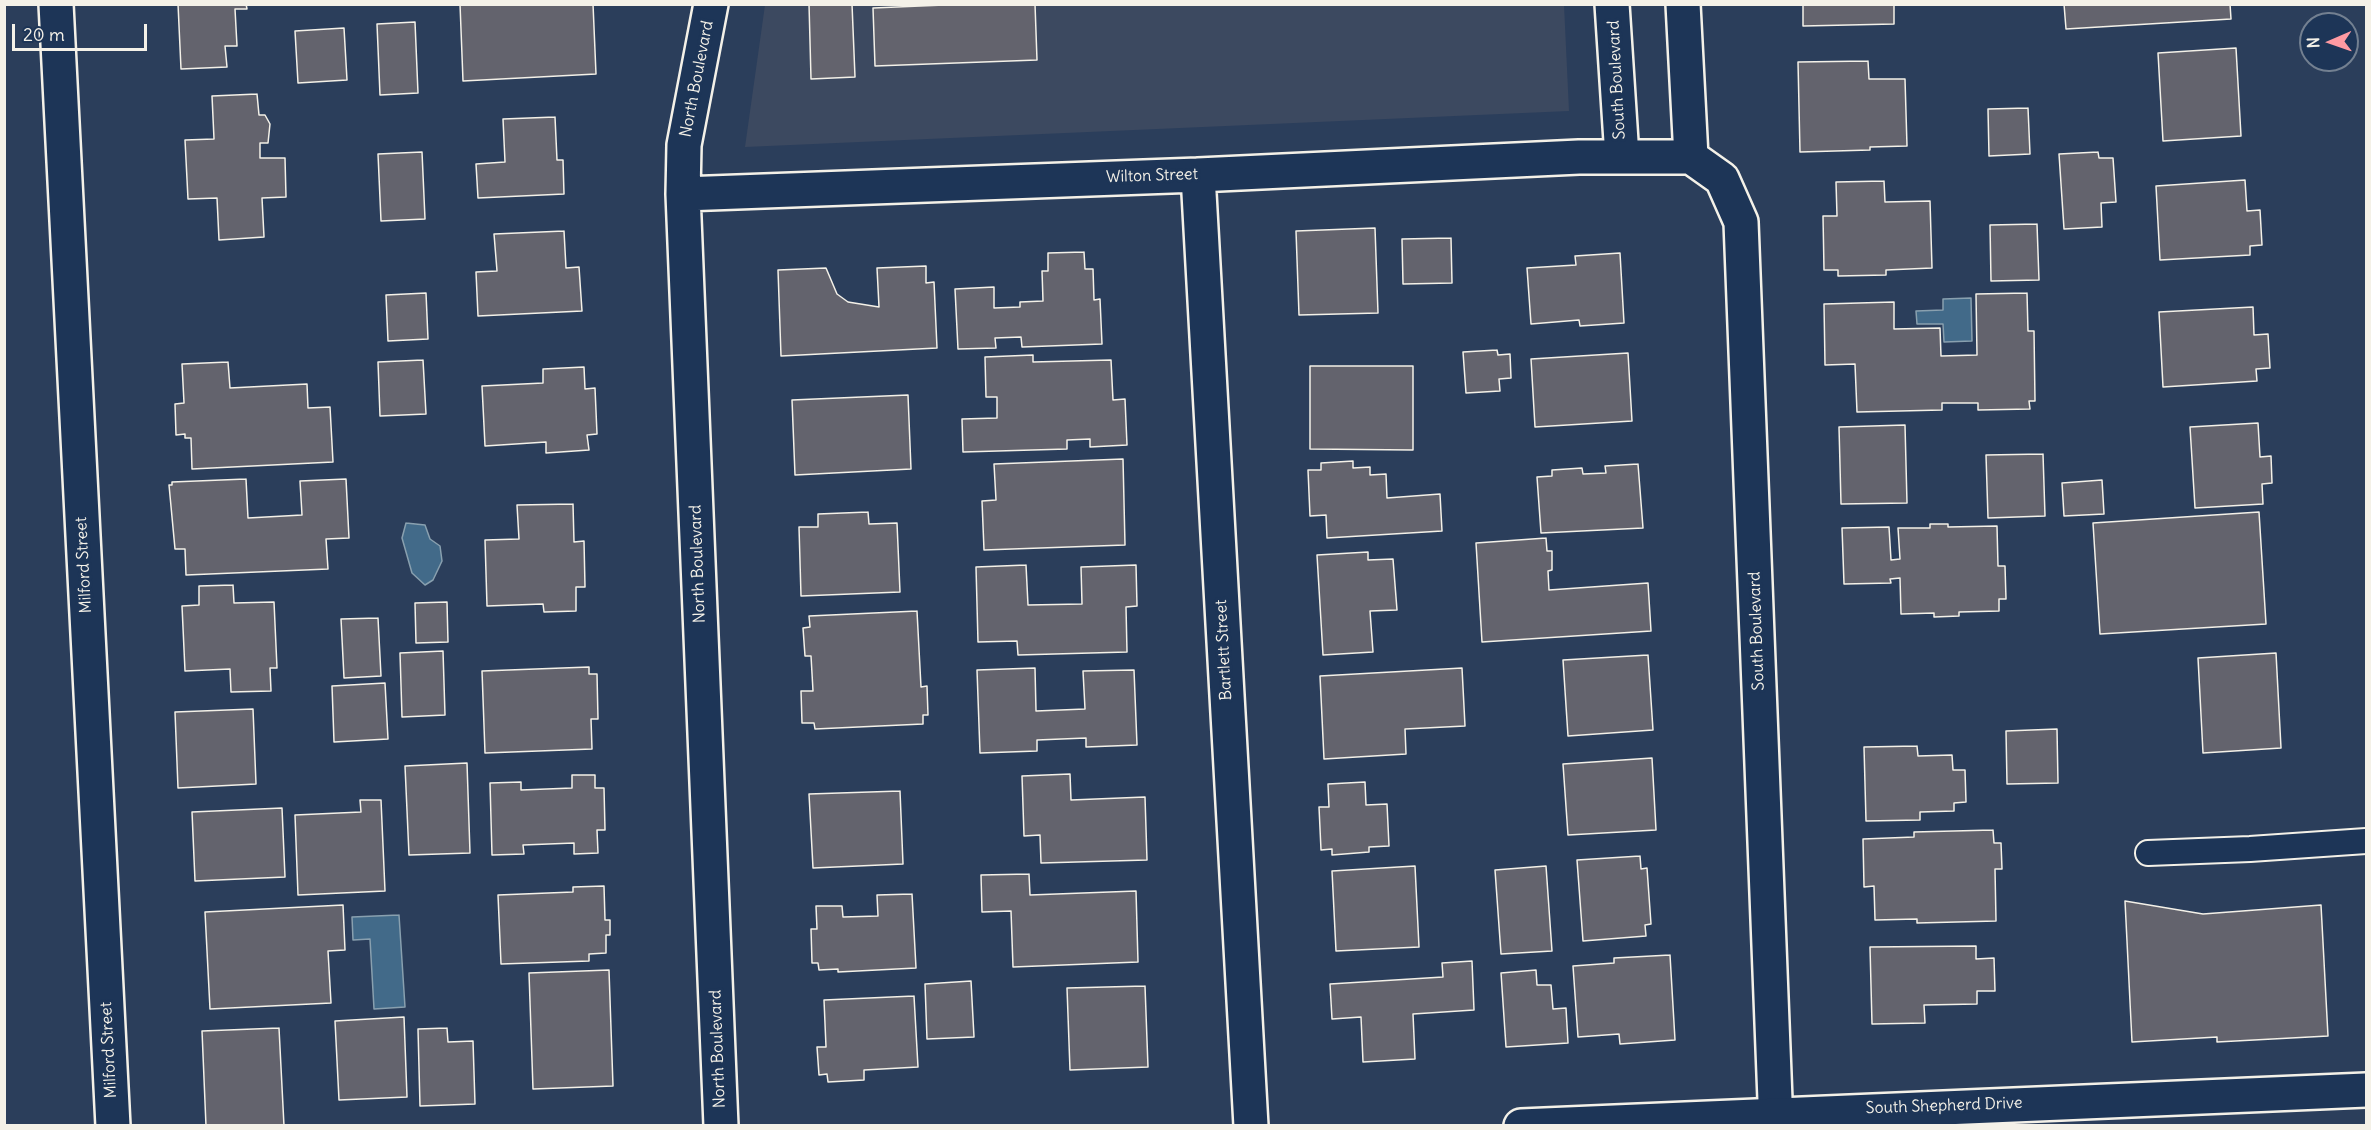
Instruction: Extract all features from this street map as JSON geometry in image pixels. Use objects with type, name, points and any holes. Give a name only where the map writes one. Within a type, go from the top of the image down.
[{"type":"street","name":"Milford Street","points":[[56,4],[113,1125]]},
{"type":"street","name":"North Boulevard","points":[[711,4],[684,145],[683,194],[721,1125]]},
{"type":"street","name":"South Boulevard","points":[[1612,4],[1622,157],[1691,157],[1722,179],[1741,222],[1776,1119]]},
{"type":"street","points":[[1683,4],[1691,157]]},
{"type":"street","name":"Wilton Street","points":[[683,194],[1622,157]]},
{"type":"street","name":"Bartlett Street","points":[[1198,175],[1251,1125]]},
{"type":"street","name":"South Shepherd Drive","points":[[1521,1125],[1776,1119],[2367,1089]]},
{"type":"lane","points":[[2148,853],[2367,841]]},
{"type":"shaded area","points":[[765,5],[1564,5],[1569,111],[745,147]]},
{"type":"shaded area","points":[[1971,298],[1972,341],[1944,342],[1943,324],[1917,324],[1916,311],[1943,310],[1943,299]]},
{"type":"shaded area","points":[[406,523],[425,525],[430,539],[440,546],[442,561],[433,580],[425,585],[412,573],[402,538]]},
{"type":"shaded area","points":[[399,915],[405,1007],[374,1009],[370,939],[353,940],[352,917]]},
{"type":"building","points":[[178,4],[246,4],[247,9],[235,9],[237,46],[225,46],[227,67],[181,69]]},
{"type":"building","points":[[460,4],[593,4],[596,74],[463,81]]},
{"type":"building","points":[[809,4],[852,4],[855,77],[811,79]]},
{"type":"building","points":[[1035,4],[1037,60],[875,66],[873,8]]},
{"type":"building","points":[[1803,4],[1894,4],[1894,24],[1803,26]]},
{"type":"building","points":[[2064,4],[2230,4],[2231,19],[2066,29]]},
{"type":"building","points":[[415,22],[418,93],[380,95],[377,24]]},
{"type":"building","points":[[344,28],[347,80],[298,83],[295,31]]},
{"type":"building","points":[[2236,48],[2241,136],[2163,141],[2158,53]]},
{"type":"building","points":[[1868,61],[1869,79],[1905,79],[1907,146],[1870,147],[1870,150],[1800,152],[1798,62]]},
{"type":"building","points":[[257,94],[259,115],[265,115],[270,124],[268,143],[260,143],[260,158],[285,158],[286,197],[262,198],[264,237],[219,240],[217,198],[188,199],[185,140],[214,139],[212,96]]},
{"type":"building","points":[[2028,108],[2030,154],[1989,156],[1988,109]]},
{"type":"building","points":[[555,117],[557,160],[563,160],[564,194],[478,198],[476,164],[505,162],[503,119]]},
{"type":"building","points":[[422,152],[425,219],[381,221],[378,154]]},
{"type":"building","points":[[2098,152],[2099,158],[2113,158],[2116,202],[2101,203],[2102,227],[2064,229],[2059,154]]},
{"type":"building","points":[[2245,180],[2247,211],[2260,210],[2262,245],[2250,246],[2250,255],[2160,260],[2156,186]]},
{"type":"building","points":[[1884,181],[1885,202],[1930,201],[1932,268],[1886,270],[1886,275],[1838,276],[1838,270],[1824,270],[1823,216],[1837,216],[1836,182]]},
{"type":"building","points":[[2037,224],[2039,280],[1991,281],[1990,225]]},
{"type":"building","points":[[1375,228],[1378,313],[1299,315],[1296,231]]},
{"type":"building","points":[[564,231],[566,268],[579,267],[582,311],[478,316],[476,272],[497,271],[494,234]]},
{"type":"building","points":[[1451,238],[1452,283],[1403,284],[1402,239]]},
{"type":"building","points":[[1084,252],[1085,269],[1093,269],[1094,300],[1100,299],[1102,344],[1022,347],[1021,337],[995,338],[996,348],[958,349],[955,289],[994,287],[994,308],[1020,307],[1020,302],[1043,301],[1042,271],[1048,271],[1048,253]]},
{"type":"building","points":[[1620,253],[1624,323],[1580,326],[1579,320],[1531,324],[1527,268],[1576,265],[1575,256]]},
{"type":"building","points":[[926,266],[926,283],[934,282],[937,348],[781,356],[778,270],[826,268],[837,294],[848,302],[879,307],[877,268]]},
{"type":"building","points":[[426,293],[428,339],[388,341],[386,295]]},
{"type":"building","points":[[2027,293],[2028,331],[2034,331],[2035,401],[2029,401],[2030,409],[1978,410],[1978,403],[1942,403],[1942,410],[1857,412],[1855,364],[1825,365],[1824,304],[1894,302],[1894,329],[1940,328],[1941,356],[1977,355],[1976,294]]},
{"type":"building","points":[[2253,307],[2254,335],[2268,334],[2270,368],[2256,369],[2257,381],[2163,387],[2159,312]]},
{"type":"building","points":[[1497,350],[1498,355],[1510,354],[1511,378],[1499,379],[1500,391],[1466,393],[1463,352]]},
{"type":"building","points":[[1628,353],[1632,421],[1535,427],[1531,359]]},
{"type":"building","points":[[1033,355],[1033,362],[1111,360],[1113,400],[1125,399],[1127,445],[1090,447],[1090,439],[1067,440],[1067,449],[963,452],[962,419],[997,418],[997,397],[986,397],[985,357]]},
{"type":"building","points":[[423,360],[426,414],[380,416],[378,362]]},
{"type":"building","points":[[228,362],[230,388],[307,384],[308,408],[330,407],[333,462],[192,469],[191,438],[185,438],[185,434],[176,435],[175,404],[184,403],[182,364]]},
{"type":"building","points":[[1310,366],[1413,366],[1413,450],[1310,449]]},
{"type":"building","points":[[584,367],[585,389],[595,388],[597,434],[587,435],[589,450],[546,453],[546,442],[485,446],[482,386],[543,383],[543,369]]},
{"type":"building","points":[[908,395],[911,469],[795,475],[792,400]]},
{"type":"building","points":[[2258,423],[2260,457],[2271,456],[2272,483],[2262,484],[2263,504],[2195,508],[2190,427]]},
{"type":"building","points":[[1905,425],[1907,503],[1841,504],[1839,427]]},
{"type":"building","points":[[2043,454],[2045,516],[1988,518],[1986,455]]},
{"type":"building","points":[[1123,459],[1125,545],[984,550],[982,501],[996,500],[994,464]]},
{"type":"building","points":[[1353,461],[1353,468],[1370,467],[1370,475],[1386,474],[1387,498],[1440,494],[1442,531],[1327,538],[1326,515],[1310,516],[1308,470],[1321,470],[1321,463]]},
{"type":"building","points":[[1638,464],[1643,528],[1541,533],[1537,477],[1552,476],[1552,470],[1582,468],[1583,474],[1606,473],[1605,466]]},
{"type":"building","points":[[246,479],[248,518],[302,515],[300,481],[346,479],[349,538],[326,539],[328,569],[186,575],[185,549],[175,549],[169,485],[172,485],[172,482]]},
{"type":"building","points":[[2102,480],[2104,514],[2064,516],[2062,483]]},
{"type":"building","points":[[573,504],[574,542],[584,541],[585,587],[576,587],[576,611],[544,612],[543,604],[487,606],[485,540],[519,539],[517,505]]},
{"type":"building","points":[[868,512],[869,524],[897,523],[900,592],[801,596],[799,527],[818,527],[818,514]]},
{"type":"building","points":[[2259,512],[2266,624],[2100,634],[2093,523]]},
{"type":"building","points":[[1930,524],[1948,524],[1948,527],[1997,526],[1998,566],[2005,566],[2006,599],[1999,599],[1999,611],[1959,612],[1959,616],[1934,617],[1934,613],[1901,614],[1900,578],[1890,579],[1891,583],[1844,584],[1842,528],[1889,527],[1891,560],[1900,559],[1898,528],[1930,528]]},
{"type":"building","points":[[1546,538],[1547,551],[1552,551],[1552,570],[1548,571],[1549,590],[1648,583],[1651,631],[1482,642],[1476,543]]},
{"type":"building","points":[[1368,552],[1368,560],[1393,559],[1397,610],[1370,611],[1373,652],[1323,655],[1317,555]]},
{"type":"building","points":[[1026,565],[1028,605],[1082,604],[1081,567],[1136,565],[1137,606],[1126,607],[1127,652],[1018,655],[1017,641],[978,642],[976,567]]},
{"type":"building","points":[[233,585],[234,603],[274,602],[277,668],[270,668],[271,691],[231,692],[230,669],[185,671],[182,606],[199,605],[199,586]]},
{"type":"building","points":[[447,602],[448,642],[416,643],[415,603]]},
{"type":"building","points":[[917,611],[921,687],[927,686],[928,715],[923,715],[923,724],[815,729],[814,723],[802,723],[801,691],[813,691],[811,656],[805,656],[803,628],[810,627],[809,616]]},
{"type":"building","points":[[378,618],[381,676],[344,678],[341,619]]},
{"type":"building","points":[[443,651],[445,715],[402,717],[400,653]]},
{"type":"building","points":[[2276,653],[2281,748],[2203,753],[2198,658]]},
{"type":"building","points":[[1648,655],[1653,730],[1568,736],[1563,660]]},
{"type":"building","points":[[589,667],[589,674],[597,674],[598,719],[591,719],[592,749],[485,753],[482,671]]},
{"type":"building","points":[[1035,668],[1036,711],[1085,709],[1083,671],[1134,670],[1137,745],[1086,747],[1086,738],[1037,740],[1037,751],[980,753],[977,670]]},
{"type":"building","points":[[1462,668],[1465,726],[1405,729],[1406,754],[1324,759],[1320,676]]},
{"type":"building","points":[[385,683],[388,739],[334,742],[332,686]]},
{"type":"building","points":[[253,709],[256,784],[178,788],[175,712]]},
{"type":"building","points":[[2057,729],[2058,783],[2007,784],[2006,731]]},
{"type":"building","points":[[1917,746],[1918,756],[1952,755],[1953,770],[1965,770],[1966,802],[1954,803],[1954,811],[1920,812],[1920,820],[1866,821],[1864,747]]},
{"type":"building","points":[[1652,758],[1656,830],[1568,835],[1563,764]]},
{"type":"building","points":[[467,763],[470,853],[409,855],[405,766]]},
{"type":"building","points":[[1070,774],[1071,800],[1145,797],[1147,860],[1041,863],[1040,835],[1024,836],[1022,776]]},
{"type":"building","points":[[572,775],[595,775],[595,788],[604,788],[605,830],[597,830],[598,853],[574,854],[574,843],[523,845],[524,854],[492,855],[490,783],[521,782],[521,790],[572,788]]},
{"type":"building","points":[[1365,782],[1366,805],[1387,804],[1389,846],[1369,847],[1369,852],[1332,855],[1332,849],[1321,850],[1319,807],[1329,807],[1328,784]]},
{"type":"building","points":[[900,791],[903,864],[813,868],[809,794]]},
{"type":"building","points":[[360,800],[381,800],[385,891],[298,895],[295,815],[361,812]]},
{"type":"building","points":[[282,808],[285,877],[195,881],[192,812]]},
{"type":"building","points":[[1993,830],[1994,843],[2001,843],[2002,869],[1995,869],[1996,921],[1917,923],[1917,919],[1875,920],[1874,886],[1864,887],[1863,839],[1914,837],[1914,832]]},
{"type":"building","points":[[1640,856],[1641,869],[1647,868],[1651,924],[1645,925],[1646,936],[1583,941],[1577,860]]},
{"type":"building","points":[[1415,866],[1419,947],[1336,951],[1332,871]]},
{"type":"building","points":[[1546,866],[1552,951],[1501,954],[1495,870]]},
{"type":"building","points":[[1029,874],[1030,895],[1136,891],[1138,962],[1013,967],[1011,911],[982,912],[981,875]]},
{"type":"building","points":[[604,886],[605,920],[610,920],[610,935],[606,935],[606,953],[589,954],[589,961],[501,964],[498,895],[573,892],[573,887]]},
{"type":"building","points":[[912,894],[916,968],[838,972],[838,969],[819,970],[818,963],[812,963],[811,929],[817,929],[816,906],[842,906],[843,917],[878,916],[877,895]]},
{"type":"building","points":[[2125,901],[2203,914],[2321,905],[2328,1036],[2217,1042],[2217,1037],[2132,1042]]},
{"type":"building","points":[[343,905],[345,950],[328,951],[331,1003],[210,1009],[205,912]]},
{"type":"building","points":[[1976,946],[1976,959],[1994,958],[1995,991],[1977,991],[1977,1004],[1924,1005],[1925,1023],[1872,1024],[1870,947]]},
{"type":"building","points":[[1670,955],[1675,1040],[1620,1044],[1619,1034],[1578,1037],[1573,966],[1614,963],[1614,958]]},
{"type":"building","points":[[1472,961],[1474,1010],[1413,1014],[1415,1059],[1363,1062],[1361,1017],[1332,1019],[1330,984],[1443,977],[1442,963]]},
{"type":"building","points":[[609,970],[613,1086],[533,1089],[529,973]]},
{"type":"building","points":[[1536,970],[1537,985],[1551,985],[1553,1009],[1566,1008],[1568,1043],[1506,1047],[1501,973]]},
{"type":"building","points":[[971,981],[974,1037],[927,1039],[925,984]]},
{"type":"building","points":[[1145,986],[1148,1067],[1070,1070],[1067,988]]},
{"type":"building","points":[[914,996],[918,1067],[864,1070],[864,1080],[828,1082],[827,1074],[819,1075],[817,1047],[826,1047],[824,1000]]},
{"type":"building","points":[[404,1017],[407,1097],[339,1100],[335,1021]]},
{"type":"building","points":[[279,1028],[284,1126],[206,1126],[202,1031]]},
{"type":"building","points":[[447,1028],[448,1042],[473,1041],[475,1104],[420,1106],[418,1029]]}]
